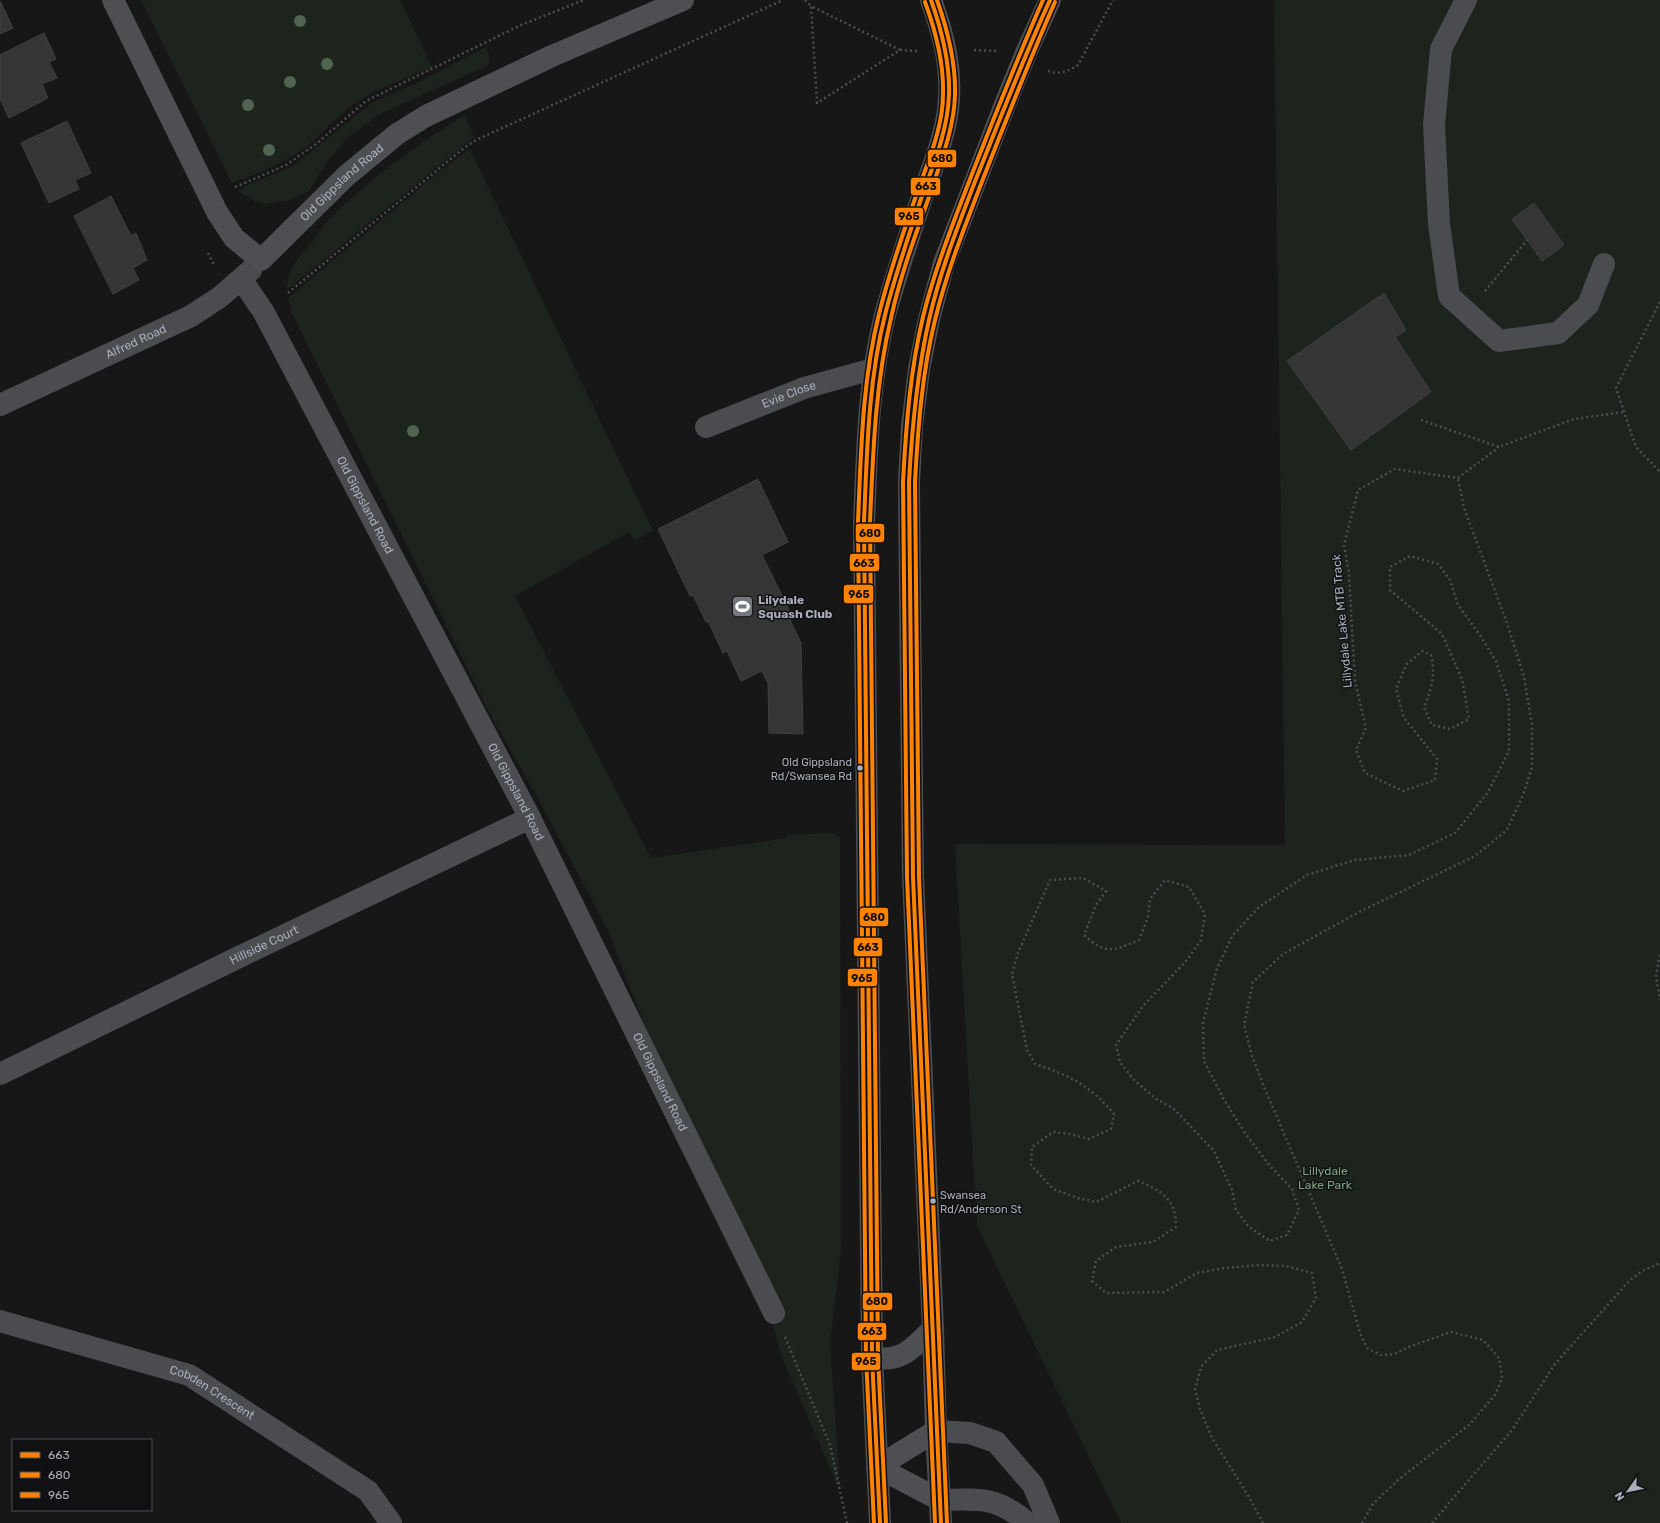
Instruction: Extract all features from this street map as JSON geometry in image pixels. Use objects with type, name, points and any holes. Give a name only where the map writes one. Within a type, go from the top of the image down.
[{"type":"main road","points":[[113,0],[217,212],[234,238],[261,260]]},
{"type":"main road","name":"Old Gippsland Road","points":[[261,260],[346,176],[397,134],[426,116],[552,56],[683,0]]},
{"type":"main road","points":[[880,1523],[872,1358],[864,522],[868,427],[873,369],[885,315],[902,257],[945,128],[948,109],[949,89],[946,51],[942,32],[931,0]]},
{"type":"main road","points":[[941,1523],[913,870],[910,603],[910,482],[912,426],[924,340],[944,263],[1023,60],[1050,0]]},
{"type":"main road","points":[[872,1358],[892,1360],[904,1354],[933,1329]]},
{"type":"main road","points":[[877,1467],[936,1431]]},
{"type":"main road","points":[[877,1467],[940,1500]]},
{"type":"street","points":[[1466,0],[1441,49],[1434,125],[1439,224],[1449,296],[1500,341],[1558,333],[1588,306],[1604,264]]},
{"type":"street","name":"Alfred Road","points":[[0,405],[191,316],[220,298],[261,260]]},
{"type":"street","name":"Old Gippsland Road","points":[[241,279],[263,311],[530,818],[774,1313]]},
{"type":"street","name":"Evie Close","points":[[706,427],[804,388],[873,369]]},
{"type":"street","name":"Hillside Court","points":[[0,1074],[237,958],[530,818]]},
{"type":"street","name":"Cobden Crescent","points":[[0,1321],[189,1375],[368,1491],[391,1523]]},
{"type":"street","points":[[936,1431],[970,1433],[996,1442],[1033,1485],[1049,1523]]},
{"type":"street","points":[[940,1500],[991,1501],[1012,1509],[1028,1523]]},
{"type":"path","points":[[234,187],[286,165],[316,144],[366,101],[521,25],[584,0]]},
{"type":"path","points":[[288,293],[464,148],[476,140],[783,0]]},
{"type":"path","points":[[805,0],[811,6],[900,50],[928,52],[969,50],[999,51],[1053,73],[1068,71],[1078,65],[1112,0]]},
{"type":"path","points":[[811,6],[817,103],[900,50]]},
{"type":"path","points":[[1467,313],[1527,240]]},
{"type":"path","points":[[1660,302],[1616,388],[1636,447],[1660,472]]},
{"type":"path","points":[[1362,1523],[1373,1504],[1398,1480],[1469,1425],[1495,1395],[1502,1378],[1499,1358],[1483,1340],[1451,1332],[1394,1354],[1381,1355],[1367,1348],[1360,1333],[1342,1269],[1252,1056],[1244,1024],[1252,982],[1283,954],[1365,909],[1475,856],[1507,830],[1523,795],[1532,767],[1532,725],[1524,677],[1506,620],[1464,508],[1458,478],[1499,447],[1574,419],[1624,412]]},
{"type":"path","points":[[1421,420],[1499,447]]},
{"type":"path","name":"Lillydale Lake MTB Track","points":[[1262,1523],[1249,1496],[1212,1438],[1200,1409],[1195,1389],[1201,1367],[1217,1350],[1274,1337],[1302,1322],[1316,1298],[1312,1273],[1286,1266],[1259,1265],[1225,1268],[1197,1273],[1164,1292],[1106,1293],[1092,1281],[1096,1261],[1116,1247],[1153,1242],[1176,1226],[1176,1214],[1163,1192],[1138,1181],[1096,1202],[1078,1198],[1053,1189],[1031,1165],[1032,1147],[1053,1132],[1070,1134],[1089,1139],[1111,1129],[1114,1114],[1085,1085],[1061,1072],[1035,1064],[1028,1050],[1012,974],[1018,952],[1050,880],[1083,878],[1106,891],[1096,904],[1084,935],[1097,947],[1116,949],[1138,940],[1148,917],[1150,899],[1165,880],[1189,887],[1205,914],[1201,940],[1182,966],[1144,1006],[1116,1045],[1120,1062],[1134,1080],[1156,1099],[1173,1108],[1214,1151],[1232,1190],[1236,1210],[1249,1227],[1270,1241],[1287,1234],[1299,1210],[1292,1189],[1266,1160],[1245,1133],[1223,1098],[1204,1061],[1202,1022],[1217,968],[1233,935],[1259,906],[1307,875],[1355,860],[1409,854],[1455,833],[1488,792],[1509,751],[1508,701],[1496,661],[1480,635],[1458,605],[1450,580],[1438,564],[1410,556],[1390,566],[1390,590],[1442,634],[1462,679],[1469,719],[1450,729],[1432,725],[1424,708],[1430,693],[1435,668],[1431,655],[1422,651],[1406,666],[1396,689],[1404,718],[1438,759],[1435,780],[1403,791],[1365,773],[1356,750],[1366,728],[1356,681],[1349,573],[1344,545],[1358,490],[1395,469],[1458,478]]},
{"type":"path","points":[[1660,955],[1656,976],[1660,1000]]},
{"type":"path","points":[[1432,1523],[1512,1430],[1555,1364],[1630,1280],[1642,1271],[1660,1263]]},
{"type":"path","points":[[774,1313],[830,1445],[847,1523]]},
{"type":"green space","points":[[141,0],[400,0],[432,67],[369,95],[340,115],[312,142],[294,155],[264,171],[232,183]]},
{"type":"green space","name":"Lillydale Lake Park","points":[[1274,0],[1660,0],[1660,1523],[1121,1523],[977,1226],[955,844],[1285,845]]},
{"type":"green space","points":[[486,47],[489,55],[489,65],[382,113],[347,138],[326,163],[309,191],[293,199],[266,204],[255,201],[239,192],[245,186],[293,166],[373,102],[417,83]]},
{"type":"green space","points":[[465,115],[474,137],[287,290],[292,268],[326,223],[376,177],[428,138]]},
{"type":"green space","points":[[470,149],[653,531],[634,541],[629,532],[515,596],[651,858],[787,838],[786,835],[832,833],[840,837],[841,1250],[830,1343],[840,1486],[837,1485],[782,1357],[761,1285],[675,1103],[608,931],[540,802],[490,714],[291,311],[288,298],[440,171]]},
{"type":"building","points":[[0,1],[13,28],[0,34]]},
{"type":"building","points":[[44,33],[56,59],[49,62],[57,78],[42,84],[48,98],[9,118],[0,99],[0,55]]},
{"type":"building","points":[[67,121],[91,173],[75,180],[79,189],[49,203],[21,143]]},
{"type":"building","points":[[111,196],[131,236],[136,233],[147,260],[133,268],[139,280],[113,294],[74,216]]},
{"type":"building","points":[[1534,203],[1564,245],[1542,261],[1512,219]]},
{"type":"building","points":[[1384,293],[1406,330],[1395,337],[1431,392],[1351,450],[1287,361]]},
{"type":"building","name":"Lilydale Squash Club","points":[[758,479],[788,542],[762,555],[793,618],[790,620],[801,643],[803,734],[769,733],[768,683],[762,671],[741,681],[727,651],[723,653],[708,621],[706,622],[693,595],[690,596],[658,529]]},
{"type":"transit line","name":"663","points":[[880,1523],[872,1357],[864,522],[869,418],[879,340],[898,270],[940,146],[948,107],[949,82],[947,58],[939,23],[931,0]]},
{"type":"transit line","name":"680","points":[[886,1523],[878,1357],[870,522],[878,394],[881,369],[891,318],[908,257],[946,146],[954,108],[955,83],[953,59],[945,23],[937,0]]},
{"type":"transit line","name":"965","points":[[935,1523],[907,877],[903,482],[909,399],[915,358],[923,317],[933,281],[981,152],[1043,0]]},
{"type":"transit line","name":"663","points":[[941,1523],[913,877],[910,461],[913,421],[921,360],[938,284],[976,179],[1021,67],[1050,0]]},
{"type":"transit line","name":"965","points":[[874,1523],[866,1357],[858,522],[863,417],[873,340],[892,268],[938,132],[942,107],[943,82],[941,59],[933,25],[925,2]]},
{"type":"transit line","name":"680","points":[[947,1523],[919,877],[915,482],[921,401],[927,360],[935,320],[945,284],[983,179],[1055,2]]},
{"type":"place","name":"Lilydale Squash Club","points":[[743,607]]},
{"type":"place","name":"Old Gippsland Rd/Swansea Rd","points":[[860,768]]},
{"type":"place","name":"Swansea Rd/Anderson St","points":[[933,1201]]}]
